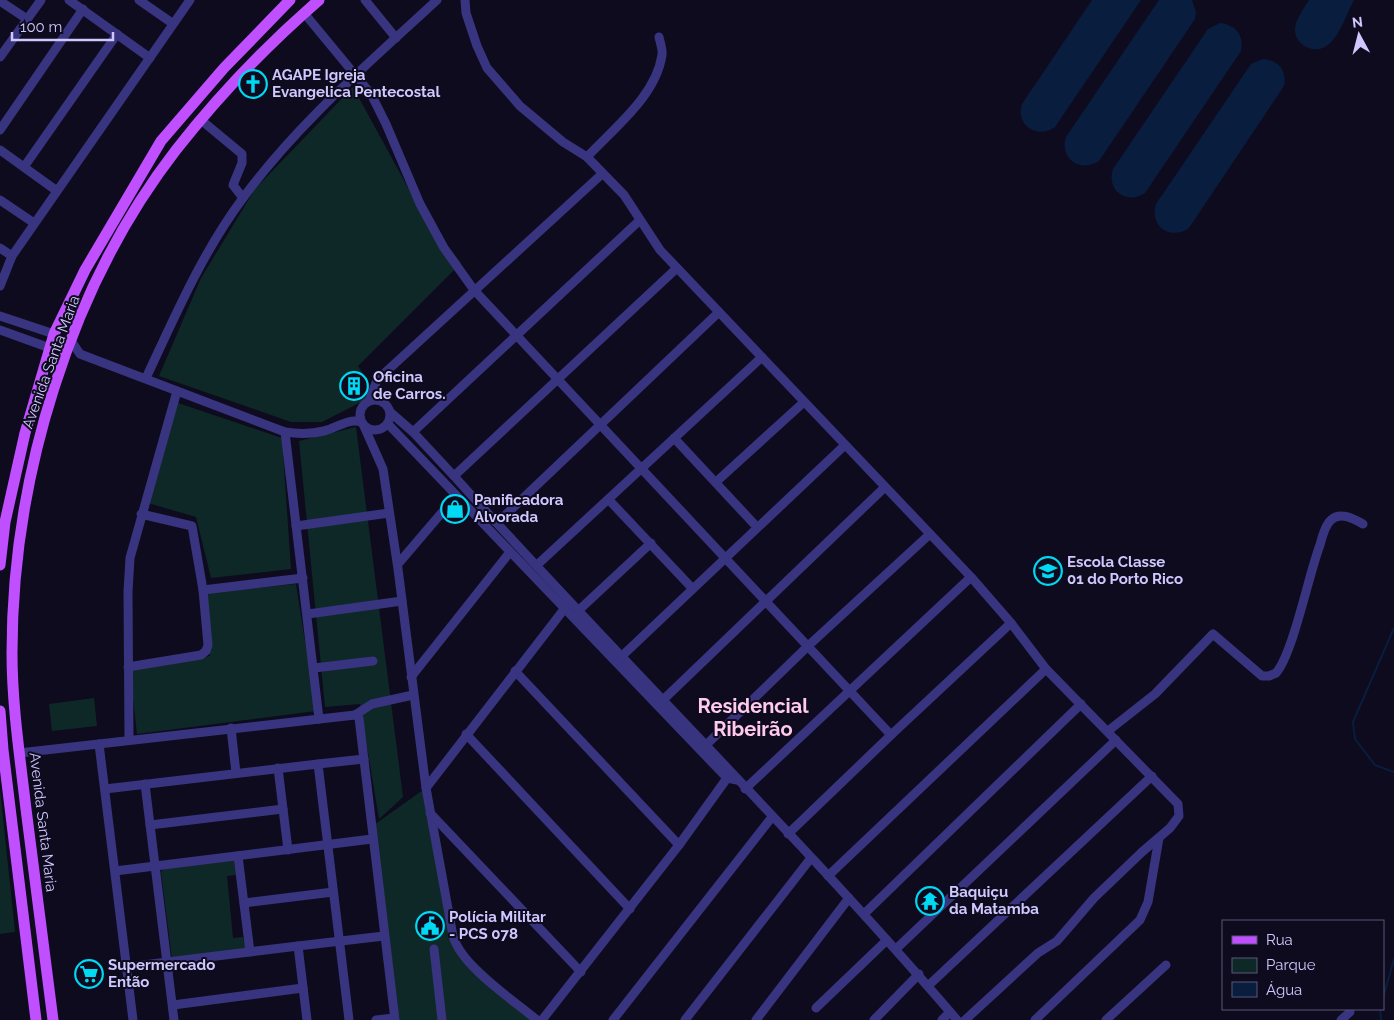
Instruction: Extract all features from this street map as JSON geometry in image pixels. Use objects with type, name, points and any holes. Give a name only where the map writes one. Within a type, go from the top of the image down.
[{"type":"main road","name":"Avenida Santa Maria","points":[[53,1020],[19,753],[12,656],[13,616],[21,532],[39,440],[65,359],[98,278],[133,215],[175,152],[235,80],[319,0]]},
{"type":"main road","name":"Avenida Santa Maria","points":[[0,565],[3,514],[25,433],[54,334],[85,270],[112,221],[161,141],[224,68],[286,1]]},
{"type":"main road","points":[[224,68],[235,80]]},
{"type":"main road","points":[[106,263],[99,257],[112,221]]},
{"type":"main road","points":[[85,270],[98,278]]},
{"type":"main road","points":[[25,433],[39,440]]},
{"type":"main road","points":[[21,450],[36,455]]},
{"type":"main road","name":"Avenida Santa Maria","points":[[0,712],[2,766],[36,1020]]},
{"type":"main road","points":[[24,920],[40,918]]},
{"type":"main road","points":[[26,943],[43,940]]},
{"type":"street","points":[[1,53],[41,0]]},
{"type":"street","points":[[69,0],[150,58]]},
{"type":"street","points":[[139,0],[172,23]]},
{"type":"street","points":[[0,286],[12,256],[150,58],[172,23],[190,0]]},
{"type":"street","points":[[365,0],[396,38]]},
{"type":"street","points":[[146,378],[193,278],[243,198],[289,142],[356,74],[437,0]]},
{"type":"street","points":[[465,0],[466,13],[487,68],[520,106],[563,142],[587,156],[602,174],[624,194],[652,240],[677,268],[971,577],[1011,623],[1046,669],[1175,799],[1180,810],[1176,822],[1094,898],[1057,941],[1038,953],[965,1020]]},
{"type":"street","points":[[0,1],[27,19]]},
{"type":"street","points":[[0,130],[83,9]]},
{"type":"street","points":[[304,13],[356,74],[378,106],[420,204],[444,248],[474,290],[641,469],[768,601],[891,735]]},
{"type":"street","points":[[24,168],[117,34]]},
{"type":"street","points":[[587,156],[633,108],[653,80],[663,54],[659,37]]},
{"type":"street","points":[[201,120],[242,154],[242,163],[233,185],[243,198]]},
{"type":"street","points":[[0,150],[57,191]]},
{"type":"street","points":[[334,427],[360,410],[368,401],[377,380],[602,174]]},
{"type":"street","points":[[0,200],[34,223]]},
{"type":"street","points":[[413,432],[640,220]]},
{"type":"street","points":[[0,248],[12,256]]},
{"type":"street","points":[[454,476],[677,268]]},
{"type":"street","points":[[496,523],[719,312]]},
{"type":"street","points":[[0,316],[54,334]]},
{"type":"street","points":[[0,330],[50,348]]},
{"type":"street","points":[[72,342],[80,354],[285,432],[302,434],[355,420],[376,430]]},
{"type":"street","points":[[65,359],[80,354]]},
{"type":"street","points":[[537,565],[762,357]]},
{"type":"street","points":[[377,380],[390,412],[413,432],[496,523],[664,699],[732,777]]},
{"type":"street","points":[[129,740],[130,558],[177,391]]},
{"type":"street","points":[[368,401],[374,400],[385,403]]},
{"type":"street","points":[[716,482],[804,402]]},
{"type":"street","points":[[360,410],[362,423],[382,468],[398,564],[426,788],[455,944],[481,973],[537,1020]]},
{"type":"street","points":[[388,424],[390,412]]},
{"type":"street","points":[[376,430],[388,424]]},
{"type":"street","points":[[388,424],[510,552],[745,788],[919,974],[957,1020]]},
{"type":"street","points":[[374,448],[376,430]]},
{"type":"street","points":[[285,432],[319,719]]},
{"type":"street","points":[[674,438],[756,526]]},
{"type":"street","points":[[622,656],[756,526],[845,445]]},
{"type":"street","points":[[664,699],[885,487]]},
{"type":"street","points":[[398,564],[456,496]]},
{"type":"street","points":[[609,500],[692,588]]},
{"type":"street","points":[[296,526],[389,513]]},
{"type":"street","points":[[128,667],[200,655],[206,651],[208,645],[203,590],[192,526],[141,514]]},
{"type":"street","points":[[1108,731],[1155,694],[1213,634],[1262,676],[1276,673],[1290,644],[1319,548],[1329,522],[1340,516],[1348,516],[1363,524]]},
{"type":"street","points":[[706,745],[808,646],[930,534]]},
{"type":"street","points":[[579,610],[651,543]]},
{"type":"street","points":[[411,677],[510,552]]},
{"type":"street","points":[[745,788],[971,577]]},
{"type":"street","points":[[203,590],[303,578]]},
{"type":"street","points":[[308,614],[402,601]]},
{"type":"street","points":[[426,788],[565,608]]},
{"type":"street","points":[[788,834],[1011,623]]},
{"type":"street","points":[[314,668],[373,661]]},
{"type":"street","points":[[828,876],[1046,669]]},
{"type":"street","points":[[515,671],[679,844]]},
{"type":"street","points":[[19,753],[231,728],[355,716],[372,704],[413,695]]},
{"type":"street","points":[[864,914],[1081,704]]},
{"type":"street","points":[[355,716],[358,718],[364,759],[394,1019],[376,1020]]},
{"type":"street","points":[[231,728],[236,773]]},
{"type":"street","points":[[466,734],[630,909]]},
{"type":"street","points":[[896,949],[1116,740]]},
{"type":"street","points":[[99,744],[133,1020]]},
{"type":"street","points":[[105,789],[364,759]]},
{"type":"street","points":[[318,764],[349,1020]]},
{"type":"street","points":[[278,768],[288,850]]},
{"type":"street","points":[[928,985],[1152,776]]},
{"type":"street","points":[[542,1020],[732,777]]},
{"type":"street","points":[[145,784],[174,1020]]},
{"type":"street","points":[[150,825],[283,809]]},
{"type":"street","points":[[430,813],[581,972]]},
{"type":"street","points":[[613,1020],[772,817]]},
{"type":"street","points":[[1036,1020],[1140,920],[1148,902],[1159,838]]},
{"type":"street","points":[[115,871],[372,840]]},
{"type":"street","points":[[238,856],[250,952]]},
{"type":"street","points":[[685,1020],[811,858]]},
{"type":"street","points":[[244,903],[333,892]]},
{"type":"street","points":[[756,1020],[849,898]]},
{"type":"street","points":[[127,967],[384,936]]},
{"type":"street","points":[[816,1008],[887,940]]},
{"type":"street","points":[[298,946],[308,1020]]},
{"type":"street","points":[[434,949],[442,1020]]},
{"type":"street","points":[[1106,1020],[1166,965]]},
{"type":"street","points":[[874,1020],[919,974]]},
{"type":"street","points":[[173,1005],[303,988]]},
{"type":"street","points":[[942,1020],[950,1012]]},
{"type":"street","points":[[1341,1020],[1350,1012]]},
{"type":"green space","points":[[353,87],[418,206],[461,263],[358,366],[368,381],[369,398],[322,422],[291,422],[159,376],[201,278],[255,189]]},
{"type":"green space","points":[[178,403],[282,438],[291,569],[211,578],[196,517],[148,503]]},
{"type":"green space","points":[[356,427],[403,797],[379,819],[360,704],[325,707],[299,441]]},
{"type":"green space","points":[[296,584],[316,711],[137,734],[130,671],[210,656],[207,593]]},
{"type":"green space","points":[[94,698],[97,726],[52,731],[49,704]]},
{"type":"green space","points":[[430,785],[456,944],[537,1020],[395,1020],[371,827]]},
{"type":"green space","points":[[0,789],[15,932],[0,934]]},
{"type":"green space","points":[[234,860],[236,875],[227,876],[233,938],[243,937],[246,950],[172,959],[161,872],[164,868]]},
{"type":"water","points":[[1092,0],[1141,0],[1055,127],[1048,131],[1035,131],[1025,124],[1022,118],[1022,104]]},
{"type":"water","points":[[1159,0],[1192,0],[1196,12],[1195,19],[1099,161],[1085,165],[1073,162],[1066,152],[1066,137]]},
{"type":"water","points":[[1309,0],[1354,0],[1337,35],[1329,44],[1318,49],[1312,49],[1302,44],[1296,34],[1297,21]]},
{"type":"water","points":[[1220,23],[1230,26],[1238,32],[1242,45],[1241,51],[1145,193],[1131,197],[1120,194],[1113,184],[1113,169],[1208,29]]},
{"type":"water","points":[[1263,59],[1269,60],[1281,67],[1285,81],[1284,86],[1189,228],[1182,232],[1168,232],[1158,225],[1155,212],[1156,204],[1251,64]]},
{"type":"waterway","points":[[1394,628],[1353,722],[1355,739],[1375,765],[1394,772]]},
{"type":"waterway","points":[[1384,994],[1394,959]]},
{"type":"waterway","points":[[1380,1010],[1381,1020]]},
{"type":"place","name":"AGAPE Igreja Evangelica Pentecostal","points":[[253,84]]},
{"type":"place","name":"Oficina de Carros.","points":[[354,386]]},
{"type":"place","name":"Panificadora Alvorada","points":[[455,509]]},
{"type":"place","name":"Escola Classe 01 do Porto Rico","points":[[1048,571]]},
{"type":"place","name":"Baquiçu da Matamba","points":[[930,901]]},
{"type":"place","name":"Polícia Militar - PCS 078","points":[[430,926]]},
{"type":"place","name":"Supermercado Então","points":[[89,974]]},
{"type":"district","name":"Residencial Ribeirão","points":[[753,718]]}]
